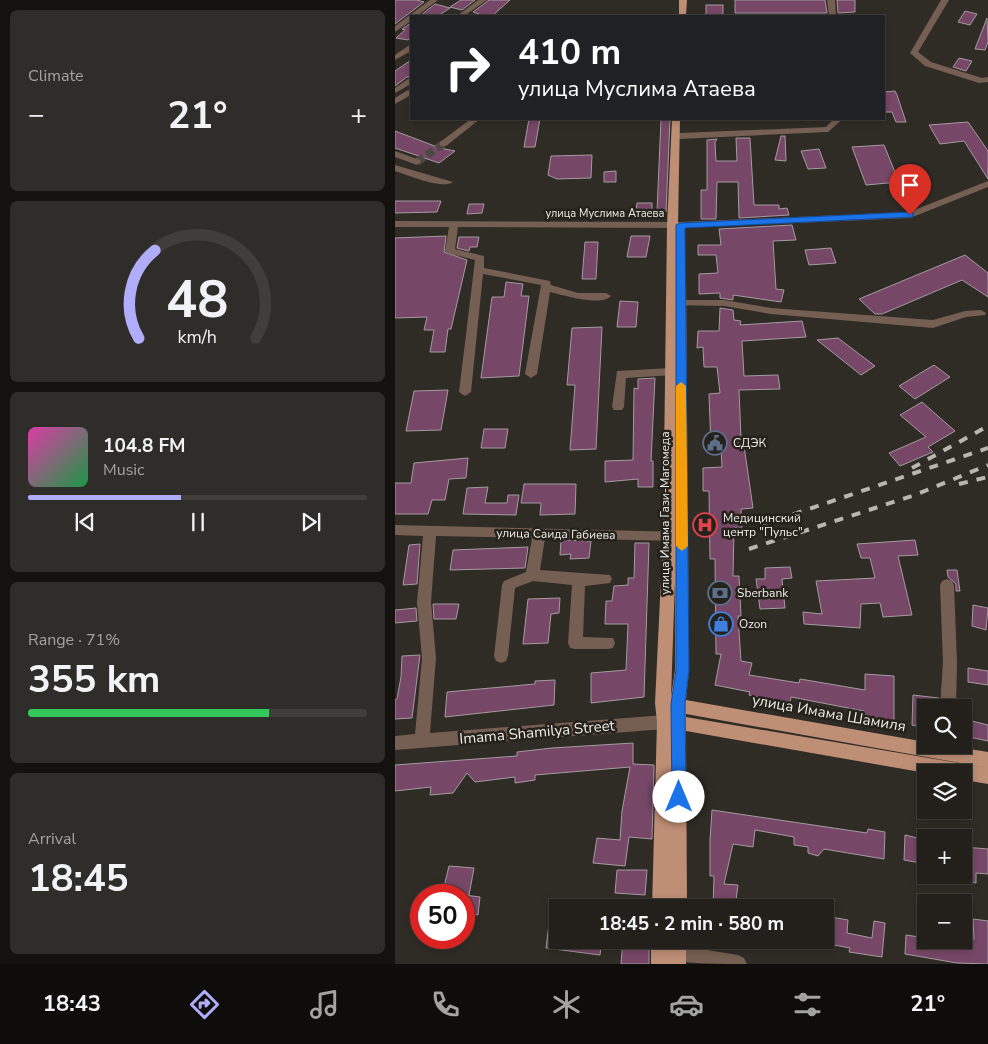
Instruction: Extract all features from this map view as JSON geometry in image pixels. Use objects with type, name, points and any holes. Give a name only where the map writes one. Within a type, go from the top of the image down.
[{"type":"main road","points":[[677,0],[677,15]]},
{"type":"main road","points":[[683,0],[683,15]]},
{"type":"main road","points":[[676,120],[676,225]]},
{"type":"main road","name":"улица Имама Гази-Магомеда","points":[[678,899],[671,704],[682,670],[676,536],[676,225],[681,120]]},
{"type":"main road","points":[[671,704],[676,536],[671,372],[676,303]]},
{"type":"main road","name":"улица Имама Шамиля","points":[[671,704],[843,734],[917,744]]},
{"type":"main road","points":[[662,899],[673,722],[988,776]]},
{"type":"main road","name":"улица Имама Шамиля","points":[[966,754],[988,760]]},
{"type":"street","points":[[415,15],[434,0]]},
{"type":"street","points":[[460,15],[483,0]]},
{"type":"street","points":[[831,0],[833,15]]},
{"type":"street","points":[[945,0],[914,53],[918,58],[936,66],[982,80],[988,79]]},
{"type":"street","points":[[395,30],[410,19]]},
{"type":"street","points":[[395,58],[410,49]]},
{"type":"street","points":[[395,91],[410,82]]},
{"type":"street","points":[[395,102],[410,93]]},
{"type":"street","points":[[443,144],[475,120]]},
{"type":"street","points":[[680,136],[828,129],[838,120]]},
{"type":"street","points":[[395,154],[417,162]]},
{"type":"street","points":[[395,168],[430,180],[448,182]]},
{"type":"street","name":"улица Муслима Атаева","points":[[395,224],[676,225],[910,215],[988,184]]},
{"type":"street","points":[[454,224],[449,251],[480,258],[465,392]]},
{"type":"street","points":[[479,270],[546,283],[531,374]]},
{"type":"street","points":[[545,287],[578,296],[606,296]]},
{"type":"street","points":[[676,303],[724,303],[771,311],[933,324],[965,314],[981,313]]},
{"type":"street","points":[[617,407],[621,374],[671,372]]},
{"type":"street","name":"улица Саида Габиева","points":[[395,530],[676,536]]},
{"type":"street","points":[[422,741],[429,658],[423,602],[430,531]]},
{"type":"street","points":[[532,575],[539,534]]},
{"type":"street","points":[[501,656],[509,585],[532,575],[579,580],[605,579]]},
{"type":"street","points":[[579,580],[575,643],[608,643]]},
{"type":"street","points":[[947,585],[950,662],[948,699]]},
{"type":"street","name":"Imama Shamilya Street","points":[[395,743],[673,722]]},
{"type":"street","points":[[669,952],[738,964]]},
{"type":"building","points":[[395,0],[417,0],[424,2],[395,24]]},
{"type":"building","points":[[461,0],[475,0],[462,10],[450,7]]},
{"type":"building","points":[[489,0],[510,0],[493,15],[478,15],[479,14],[473,12]]},
{"type":"building","points":[[735,0],[825,0],[827,13],[735,13]]},
{"type":"building","points":[[837,0],[855,0],[855,12],[838,13]]},
{"type":"building","points":[[435,4],[450,8],[440,15],[421,15]]},
{"type":"building","points":[[706,5],[723,5],[723,15],[706,15]]},
{"type":"building","points":[[965,11],[977,14],[970,25],[958,22]]},
{"type":"building","points":[[987,18],[988,42],[985,50],[975,49]]},
{"type":"building","points":[[410,24],[410,37],[408,40],[396,38],[405,30],[402,29]]},
{"type":"building","points":[[959,58],[972,61],[966,71],[953,67]]},
{"type":"building","points":[[410,61],[410,77],[407,77],[395,86],[395,71]]},
{"type":"building","points":[[895,91],[906,122],[896,122],[892,112],[885,112],[885,92]]},
{"type":"building","points":[[529,120],[540,120],[535,147],[524,147]]},
{"type":"building","points":[[661,120],[670,120],[666,212],[657,212]]},
{"type":"building","points":[[968,122],[988,151],[988,179],[964,141],[940,144],[929,125]]},
{"type":"building","points":[[395,131],[440,148],[455,151],[439,163],[395,148]]},
{"type":"building","points":[[781,136],[785,136],[786,161],[775,160]]},
{"type":"building","points":[[736,138],[750,138],[754,205],[779,205],[779,209],[787,208],[789,215],[739,218],[738,182],[717,182],[716,219],[701,219],[701,190],[707,190],[707,140],[717,139],[715,142],[716,161],[737,161]]},
{"type":"building","points":[[884,145],[899,182],[866,185],[852,147]]},
{"type":"building","points":[[819,149],[826,168],[808,169],[801,151]]},
{"type":"building","points":[[592,155],[591,178],[557,179],[548,175],[551,156]]},
{"type":"building","points":[[616,171],[616,182],[604,182],[604,172]]},
{"type":"building","points":[[395,201],[441,201],[437,212],[395,213]]},
{"type":"building","points":[[637,203],[652,203],[652,213],[636,212]]},
{"type":"building","points":[[469,204],[484,204],[482,213],[467,214]]},
{"type":"building","points":[[792,225],[796,240],[773,241],[776,289],[784,290],[781,302],[733,295],[733,300],[720,298],[720,293],[699,294],[699,274],[718,273],[716,255],[698,255],[698,245],[721,245],[719,229]]},
{"type":"building","points":[[446,236],[444,252],[467,260],[451,329],[448,329],[445,352],[430,352],[434,330],[424,330],[427,317],[395,318],[395,238]]},
{"type":"building","points":[[631,236],[650,236],[646,257],[627,257]]},
{"type":"building","points":[[459,237],[479,237],[477,247],[470,247],[469,251],[457,248]]},
{"type":"building","points":[[585,242],[598,242],[596,279],[582,279]]},
{"type":"building","points":[[831,248],[836,263],[809,265],[805,250]]},
{"type":"building","points":[[965,255],[988,273],[988,297],[962,280],[882,314],[875,314],[859,299]]},
{"type":"building","points":[[506,282],[523,284],[521,296],[529,296],[519,376],[481,378],[492,297],[504,297]]},
{"type":"building","points":[[620,301],[638,302],[636,327],[617,327]]},
{"type":"building","points":[[720,308],[733,310],[734,320],[741,321],[740,325],[802,321],[806,337],[742,341],[744,376],[778,375],[780,389],[739,390],[741,439],[743,439],[753,508],[741,509],[742,528],[734,528],[733,576],[739,576],[741,616],[738,616],[741,661],[752,663],[749,675],[799,683],[800,679],[865,690],[865,674],[894,676],[894,724],[864,718],[864,711],[791,697],[790,703],[749,695],[750,692],[715,685],[721,654],[716,654],[715,559],[710,559],[709,491],[703,491],[703,468],[722,467],[721,448],[711,448],[709,394],[720,393],[717,367],[704,367],[703,347],[697,348],[698,331],[719,331]]},
{"type":"building","points":[[602,327],[596,449],[570,450],[575,385],[567,385],[572,328]]},
{"type":"building","points":[[838,338],[875,366],[861,375],[817,340]]},
{"type":"building","points":[[934,365],[950,377],[915,399],[899,386]]},
{"type":"building","points":[[655,378],[651,461],[653,461],[653,487],[638,487],[638,479],[605,482],[605,461],[633,460],[634,388],[638,389],[638,379]]},
{"type":"building","points":[[448,390],[441,430],[406,431],[414,391]]},
{"type":"building","points":[[922,402],[955,431],[928,447],[933,452],[900,466],[889,453],[926,437],[900,415]]},
{"type":"building","points":[[484,429],[508,429],[505,448],[481,448]]},
{"type":"building","points":[[468,458],[466,478],[449,479],[445,500],[432,500],[428,514],[395,514],[395,483],[411,483],[414,463]]},
{"type":"building","points":[[524,484],[576,484],[575,514],[540,515],[541,503],[521,503]]},
{"type":"building","points":[[488,487],[485,503],[507,503],[508,495],[519,495],[516,515],[463,514],[467,488]]},
{"type":"building","points":[[561,540],[591,541],[589,558],[570,559],[571,554],[560,555]]},
{"type":"building","points":[[915,540],[918,555],[898,556],[912,615],[883,617],[880,603],[861,604],[860,628],[804,624],[803,612],[822,614],[816,581],[875,578],[870,558],[861,558],[857,544]]},
{"type":"building","points":[[635,543],[649,543],[644,697],[591,703],[591,673],[626,670],[628,624],[605,624],[606,601],[612,601],[614,586],[628,585],[628,578],[634,578]]},
{"type":"building","points":[[420,544],[417,584],[403,585],[409,545]]},
{"type":"building","points":[[528,547],[525,568],[450,570],[453,550]]},
{"type":"building","points":[[790,567],[792,578],[782,579],[785,608],[760,609],[756,579],[765,579],[765,568]]},
{"type":"building","points":[[947,570],[957,570],[960,591],[956,591],[956,584],[948,577]]},
{"type":"building","points":[[560,598],[559,613],[551,614],[548,643],[523,644],[528,599]]},
{"type":"building","points":[[433,604],[459,604],[456,619],[434,619]]},
{"type":"building","points":[[973,605],[988,608],[986,630],[972,626]]},
{"type":"building","points":[[416,608],[417,621],[395,623],[395,610]]},
{"type":"building","points":[[420,655],[412,718],[395,719],[395,700],[397,699],[401,677],[402,656]]},
{"type":"building","points":[[968,668],[988,671],[988,685],[968,682]]},
{"type":"building","points":[[555,680],[554,705],[445,717],[447,692],[535,684],[535,681]]},
{"type":"building","points":[[913,695],[939,698],[917,699],[917,726],[912,725]]},
{"type":"building","points":[[972,721],[988,725],[988,741],[972,738]]},
{"type":"building","points":[[633,743],[633,764],[654,765],[652,839],[629,837],[625,866],[593,863],[597,838],[620,840],[622,811],[630,767],[535,775],[535,780],[515,783],[515,777],[475,782],[467,773],[453,793],[430,795],[431,787],[395,791],[395,765],[517,756],[517,752],[552,748]]},
{"type":"building","points":[[712,810],[867,833],[868,829],[885,832],[884,859],[824,849],[818,856],[808,853],[808,847],[794,845],[794,837],[755,830],[753,847],[733,844],[724,884],[738,885],[736,899],[713,899],[714,876],[710,876]]},
{"type":"building","points":[[905,835],[917,838],[917,862],[904,860]]},
{"type":"building","points":[[972,848],[988,849],[988,874],[976,873],[976,883],[972,882]]},
{"type":"building","points":[[449,866],[474,868],[471,884],[445,884]]},
{"type":"building","points":[[617,870],[647,870],[645,895],[615,893]]},
{"type":"building","points":[[475,896],[480,897],[478,915],[475,914]]},
{"type":"building","points":[[834,918],[848,920],[847,933],[872,938],[874,921],[885,923],[882,957],[849,952],[850,948],[834,945]]},
{"type":"building","points":[[973,919],[988,921],[988,964],[957,963],[905,954],[906,935],[917,937],[917,949],[972,949],[972,939],[974,939]]},
{"type":"building","points":[[549,924],[549,948],[546,948]]},
{"type":"building","points":[[554,949],[601,949],[600,955]]},
{"type":"building","points":[[622,949],[649,949],[649,964],[621,964]]},
{"type":"tunnel","points":[[417,162],[443,144]]},
{"type":"railway","points":[[912,468],[988,426]]},
{"type":"railway","points":[[759,526],[988,448]]},
{"type":"railway","points":[[749,549],[915,495],[988,465]]},
{"type":"railway","points":[[959,484],[988,477]]},
{"type":"slow traffic","points":[[681,386],[682,546]]},
{"type":"place","name":"СДЭК","points":[[715,443]]},
{"type":"place","name":"Медицинский центр \"Пульс\"","points":[[705,525]]},
{"type":"place","name":"Sberbank","points":[[720,593]]},
{"type":"place","name":"Ozon","points":[[721,624]]},
{"type":"route","points":[[679,797],[680,723],[678,704],[682,670],[680,225],[910,215]]}]
